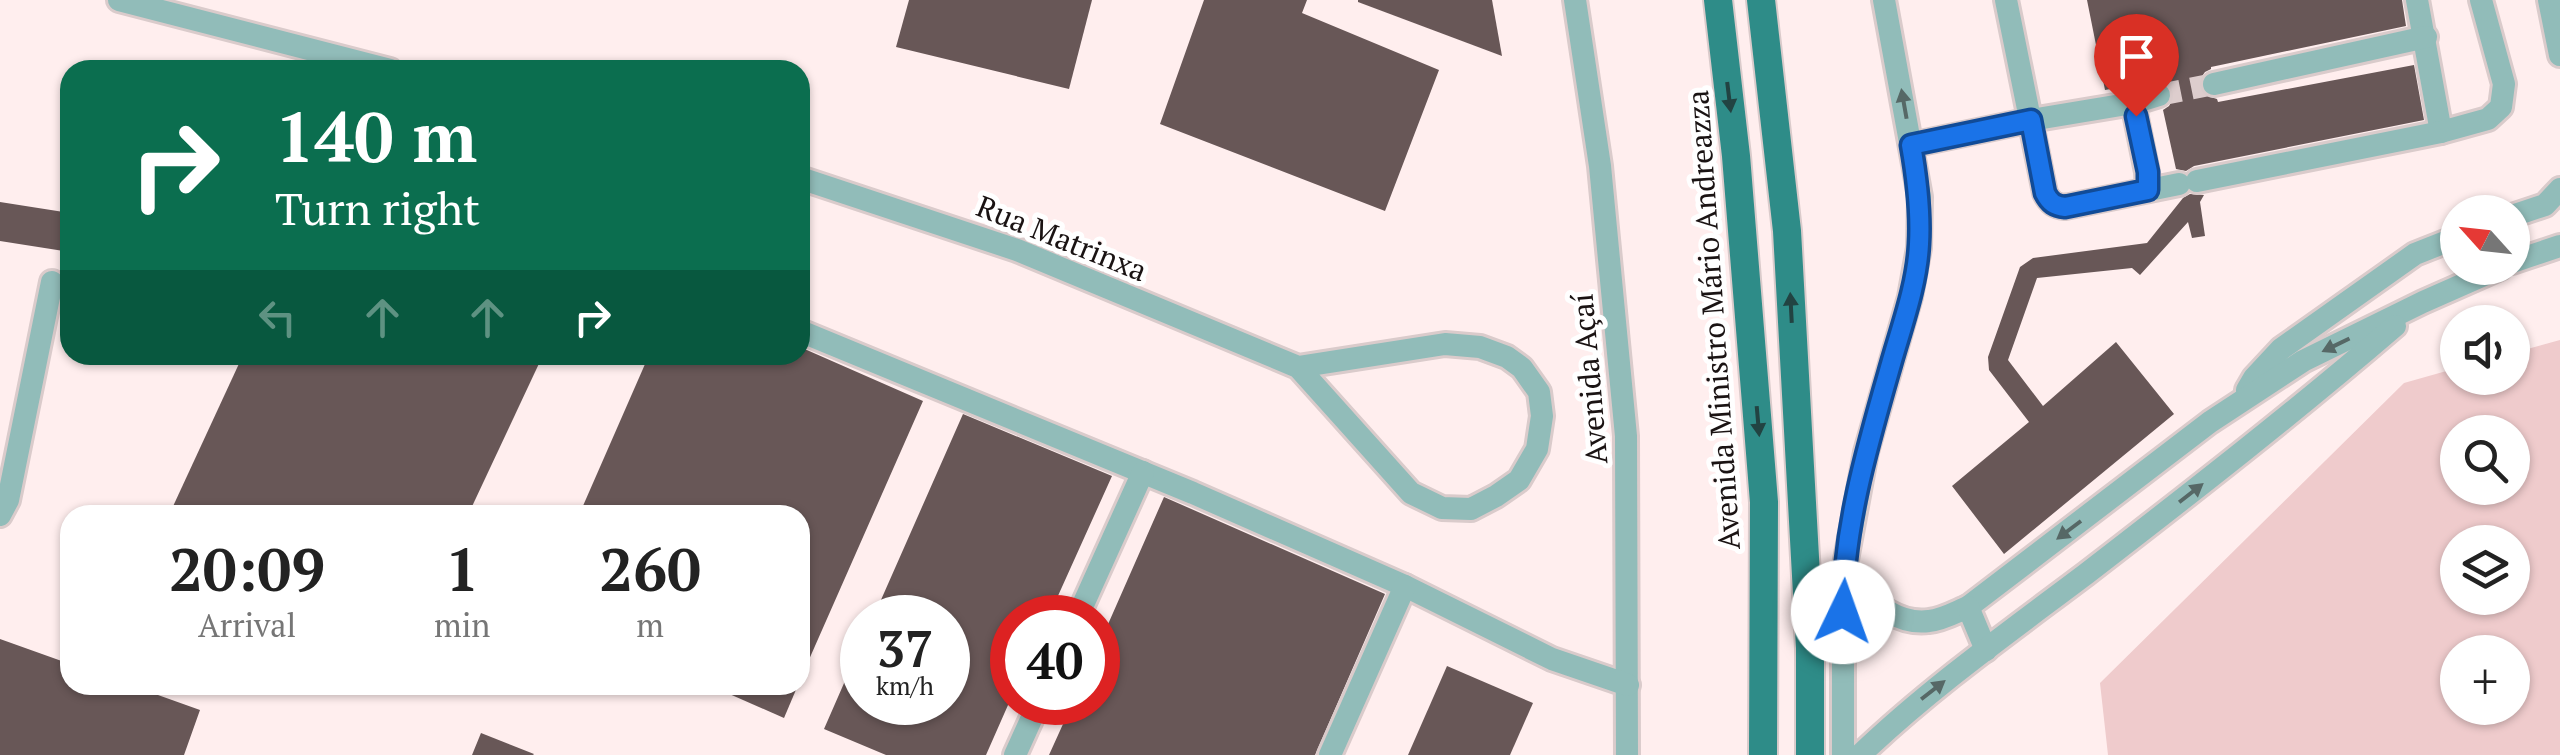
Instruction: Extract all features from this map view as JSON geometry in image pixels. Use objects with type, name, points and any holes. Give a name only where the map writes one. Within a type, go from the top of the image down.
[{"type":"main road","name":"Avenida Ministro Mário Andreazza","points":[[1718,0],[1736,156],[1764,502],[1763,755]]},
{"type":"main road","points":[[1761,0],[1787,231],[1810,648],[1810,755]]},
{"type":"street","points":[[119,0],[351,60]]},
{"type":"street","name":"Avenida Açaí","points":[[1576,0],[1600,166],[1626,436],[1626,755]]},
{"type":"street","points":[[1843,755],[1843,576],[1866,452],[1910,297],[1919,248],[1920,197],[1884,0]]},
{"type":"street","points":[[2006,0],[2045,193],[2056,206],[2065,207],[2441,132],[2488,119],[2501,106],[2504,84],[2481,0]]},
{"type":"street","points":[[2417,0],[2441,132]]},
{"type":"street","points":[[2549,0],[2560,56]]},
{"type":"street","points":[[2214,84],[2426,38]]},
{"type":"street","points":[[1911,145],[2160,96]]},
{"type":"street","points":[[2133,103],[2148,172],[2148,190]]},
{"type":"street","name":"Rua Matrinxa","points":[[810,181],[1017,250],[1298,367],[1411,493],[1442,508],[1471,509],[1496,496],[1519,480],[1537,449],[1542,416],[1539,392],[1522,368],[1480,346],[1445,344],[1298,367]]},
{"type":"street","points":[[2530,210],[2545,205],[2560,189]]},
{"type":"street","points":[[2241,402],[2254,378],[2280,349],[2416,254],[2440,244]]},
{"type":"street","points":[[2530,256],[2560,246]]},
{"type":"street","points":[[0,516],[8,500],[52,282]]},
{"type":"street","points":[[1843,576],[1884,610],[1909,620],[1930,621],[1968,607],[2210,422],[2303,362],[2462,285]]},
{"type":"street","points":[[1860,755],[1909,709],[2311,398],[2423,302]]},
{"type":"street","points":[[810,335],[1142,472],[1406,586],[1552,658],[1628,686]]},
{"type":"street","points":[[2210,422],[2236,457]]},
{"type":"street","points":[[1087,595],[1142,472]]},
{"type":"street","points":[[1330,755],[1406,586]]},
{"type":"street","points":[[1968,607],[1986,650]]},
{"type":"street","points":[[1015,755],[1029,725]]},
{"type":"shaded area","points":[[2560,340],[2560,755],[2108,755],[2100,683],[2404,383],[2440,373],[2440,395],[2530,395],[2530,348]]},
{"type":"building","points":[[909,0],[1092,0],[1069,89],[896,47]]},
{"type":"building","points":[[1204,0],[1307,0],[1302,13],[1439,70],[1385,211],[1160,124]]},
{"type":"building","points":[[1492,0],[1502,56],[1358,2]]},
{"type":"building","points":[[2087,0],[2402,0],[2406,26],[2211,67],[2199,86],[2204,95],[2218,102],[2414,65],[2424,120],[2194,166],[2186,171],[2176,169],[2163,110],[2173,99],[2173,90],[2161,80],[2105,90]]},
{"type":"building","points":[[2190,194],[2204,195],[2200,202],[2205,236],[2192,238],[2188,222],[2140,275],[2132,268],[2037,278],[2008,360],[2043,406],[2116,342],[2174,414],[2004,554],[1952,486],[2029,422],[1989,370],[1988,357],[2020,267],[2033,258],[2147,243]]},
{"type":"building","points":[[0,202],[60,211],[60,250],[0,241]]},
{"type":"building","points":[[810,351],[923,401],[810,657],[810,505],[583,505],[645,365],[810,365]]},
{"type":"building","points":[[238,365],[538,365],[473,505],[174,505]]},
{"type":"building","points":[[963,414],[1112,476],[1058,595],[990,595],[990,725],[999,725],[986,755],[886,755],[824,729],[840,692],[840,725],[970,725],[970,595],[883,595]]},
{"type":"building","points":[[1164,497],[1385,594],[1315,755],[1049,755],[1063,725],[1120,725],[1120,597]]},
{"type":"building","points":[[0,639],[60,660],[60,695],[158,695],[200,710],[184,755],[0,755]]},
{"type":"building","points":[[1447,666],[1533,703],[1510,755],[1408,755]]},
{"type":"building","points":[[732,695],[794,695],[784,718]]},
{"type":"building","points":[[481,733],[534,754],[472,755]]},
{"type":"tunnel","points":[[2159,95],[2214,84]]},
{"type":"route","points":[[1843,612],[1843,576],[1866,452],[1910,297],[1919,248],[1920,197],[1911,145],[2031,120],[2045,193],[2056,206],[2065,207],[2148,190],[2136,116]]}]
